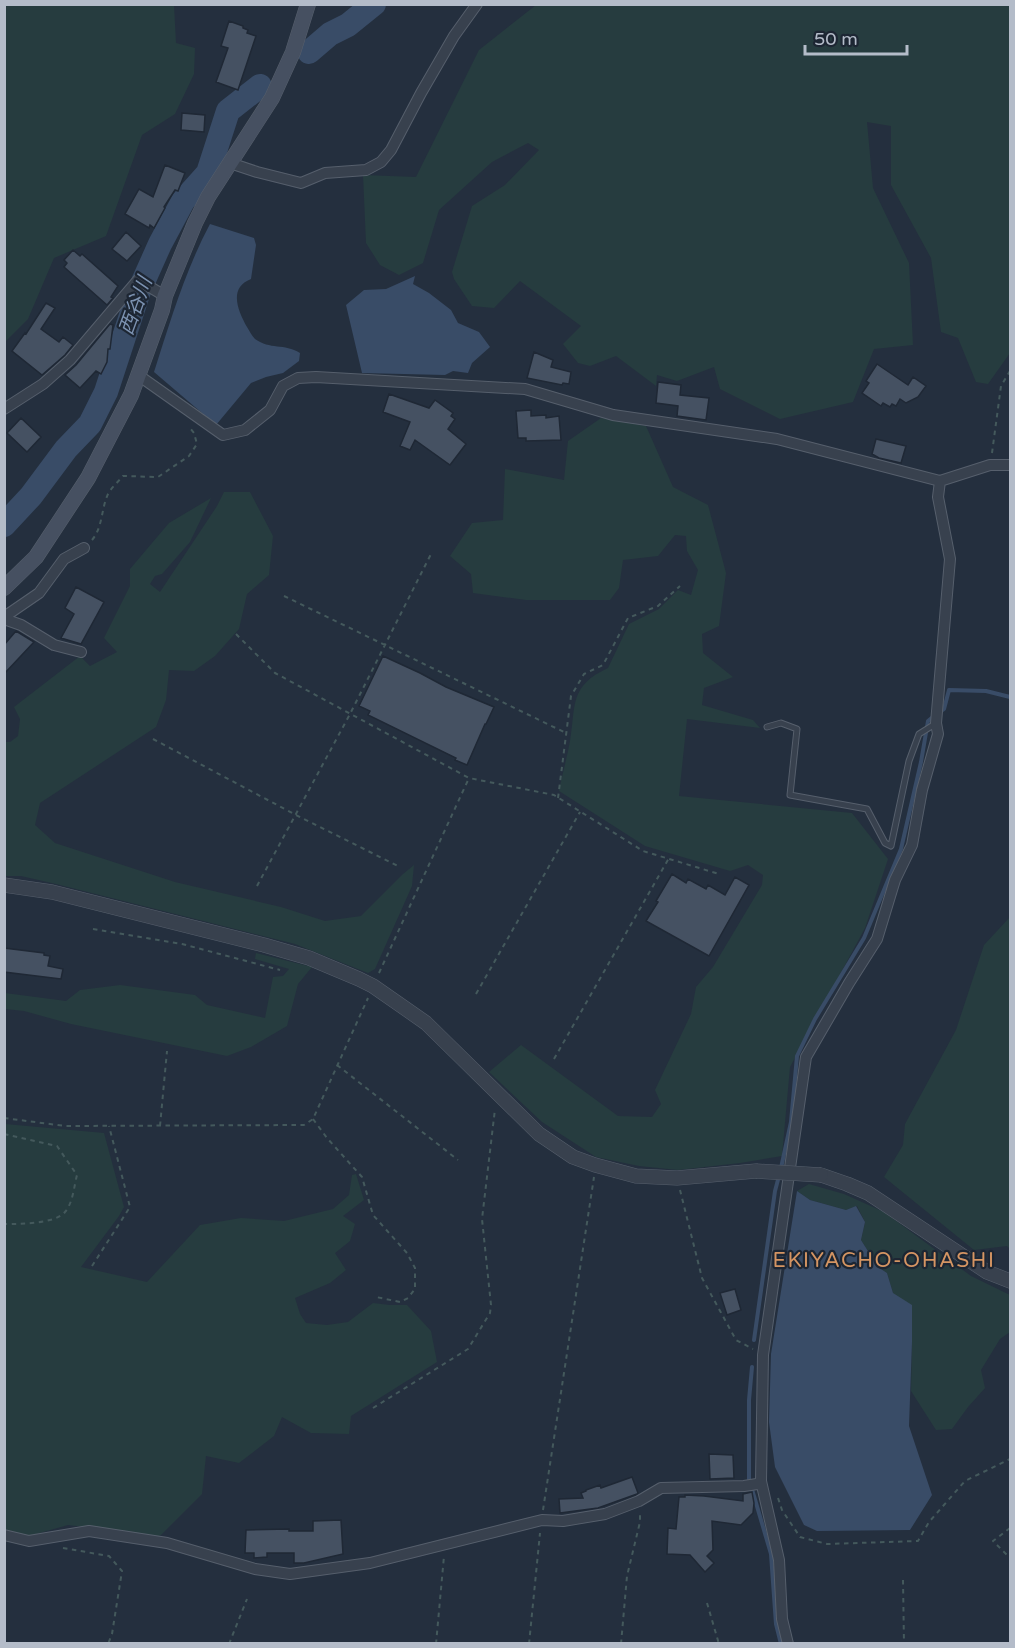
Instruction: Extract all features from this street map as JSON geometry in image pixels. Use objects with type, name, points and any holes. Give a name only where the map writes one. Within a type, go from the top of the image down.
[{"type":"main road","points":[[4,588],[36,556],[88,478],[111,435],[138,375],[165,296],[195,223],[208,197],[272,98],[293,52],[308,4]]},
{"type":"street","points":[[230,163],[301,183],[325,172],[366,170],[381,162],[391,150],[454,36],[477,4]]},
{"type":"street","points":[[4,410],[43,384],[70,360],[138,280],[165,296]]},
{"type":"street","points":[[138,375],[223,435],[245,430],[270,410],[283,386],[298,378],[316,377],[525,389],[612,415],[777,439],[940,481],[990,465],[1011,465]]},
{"type":"street","points":[[788,1644],[782,1619],[779,1560],[759,1482],[763,1356],[806,1057],[877,939],[895,880],[912,844],[922,790],[938,734],[936,723],[950,559],[938,497],[940,481]]},
{"type":"street","points":[[4,618],[39,593],[64,559],[84,548]]},
{"type":"street","points":[[4,618],[21,625],[54,645],[81,652]]},
{"type":"street","points":[[4,885],[52,892],[264,945],[309,958],[373,986],[426,1023],[539,1134],[573,1157],[636,1176],[677,1178],[756,1171],[821,1175],[868,1193],[987,1272],[1011,1281]]},
{"type":"street","points":[[4,1535],[29,1541],[89,1531],[167,1543],[255,1569],[290,1574],[370,1563],[542,1520],[563,1521],[605,1514],[639,1501],[661,1488],[744,1486],[759,1482]]},
{"type":"lane","points":[[767,727],[781,723],[797,729],[790,795],[867,809],[885,843],[891,846],[909,761],[919,734],[936,723]]},
{"type":"path","points":[[990,465],[1001,386],[1011,371]]},
{"type":"path","points":[[84,548],[95,537],[108,494],[123,476],[158,477],[189,456],[197,444],[194,433],[188,426]]},
{"type":"path","points":[[257,886],[350,714],[432,552]]},
{"type":"path","points":[[558,798],[571,696],[584,674],[603,665],[628,618],[658,606],[680,585]]},
{"type":"path","points":[[284,596],[566,733]]},
{"type":"path","points":[[236,634],[275,674],[469,778],[554,795],[643,851],[719,874]]},
{"type":"path","points":[[153,739],[398,866]]},
{"type":"path","points":[[4,1118],[65,1126],[304,1125],[313,1119],[469,778]]},
{"type":"path","points":[[476,994],[580,812]]},
{"type":"path","points":[[554,1059],[669,858]]},
{"type":"path","points":[[93,928],[182,944],[280,970]]},
{"type":"path","points":[[160,1126],[167,1051]]},
{"type":"path","points":[[337,1065],[458,1160]]},
{"type":"path","points":[[373,1408],[468,1349],[490,1313],[482,1219],[495,1105],[500,1095]]},
{"type":"path","points":[[313,1119],[362,1178],[373,1215],[407,1252],[414,1268],[415,1289],[408,1298],[400,1302],[376,1298]]},
{"type":"path","points":[[92,1266],[130,1207],[110,1126]]},
{"type":"path","points":[[4,1134],[57,1146],[77,1175],[66,1211],[60,1216],[43,1221],[4,1224]]},
{"type":"path","points":[[529,1644],[542,1520],[595,1165]]},
{"type":"path","points":[[677,1178],[702,1278],[736,1340],[763,1356]]},
{"type":"path","points":[[776,1490],[782,1510],[800,1537],[826,1544],[918,1541],[929,1522],[965,1481],[1011,1458]]},
{"type":"path","points":[[621,1644],[627,1576],[640,1522],[639,1501]]},
{"type":"path","points":[[1011,1528],[993,1541],[1011,1558]]},
{"type":"path","points":[[436,1644],[445,1544]]},
{"type":"path","points":[[56,1547],[109,1556],[122,1571],[112,1634],[108,1644]]},
{"type":"path","points":[[903,1580],[904,1644]]},
{"type":"path","points":[[229,1644],[247,1599]]},
{"type":"path","points":[[707,1603],[718,1644]]},
{"type":"green space","points":[[5,5],[174,5],[176,43],[195,48],[194,74],[175,114],[142,135],[106,236],[54,258],[28,319],[5,342]]},
{"type":"green space","points":[[536,5],[1010,5],[1010,353],[988,384],[976,382],[958,338],[941,332],[931,258],[891,185],[891,126],[867,122],[873,188],[909,263],[913,345],[874,349],[853,402],[780,419],[720,389],[714,367],[677,381],[657,375],[656,386],[616,356],[590,366],[578,363],[563,344],[581,326],[520,281],[494,308],[472,306],[454,279],[452,272],[472,206],[505,185],[539,150],[528,143],[492,162],[439,210],[423,263],[399,275],[380,265],[366,243],[363,175],[416,177],[479,50]]},
{"type":"green space","points":[[601,418],[646,426],[673,487],[708,505],[726,573],[719,626],[702,634],[703,653],[733,677],[704,688],[702,705],[753,720],[760,728],[687,719],[679,796],[852,813],[888,859],[865,928],[790,1067],[782,1156],[678,1170],[639,1166],[596,1157],[542,1122],[489,1072],[521,1045],[618,1116],[652,1117],[661,1104],[655,1090],[691,1014],[696,987],[713,967],[762,885],[763,875],[748,865],[730,871],[645,846],[559,791],[570,741],[574,707],[580,690],[586,682],[608,668],[629,624],[659,609],[678,590],[691,595],[698,570],[687,551],[686,536],[675,535],[658,556],[623,560],[619,588],[610,600],[526,600],[473,593],[471,574],[450,556],[472,523],[503,520],[505,469],[564,480],[568,441]]},
{"type":"green space","points":[[224,492],[250,492],[273,536],[269,575],[247,594],[239,629],[215,656],[194,671],[169,670],[166,700],[156,727],[40,803],[35,825],[55,843],[175,882],[281,907],[325,921],[361,916],[414,865],[412,886],[375,969],[368,973],[295,944],[56,884],[21,876],[5,876],[5,742],[10,742],[18,736],[20,719],[14,707],[80,656],[90,666],[117,652],[104,638],[130,586],[130,569],[169,523],[211,498],[190,542],[162,574],[155,576],[150,584],[160,592]]},
{"type":"green space","points":[[1010,917],[1010,1249],[1007,1246],[974,1250],[884,1177],[903,1145],[905,1124],[956,1030],[984,945]]},
{"type":"green space","points":[[256,953],[312,967],[298,984],[287,1026],[251,1047],[227,1056],[71,1024],[24,1011],[5,1009],[5,993],[66,1001],[80,990],[120,985],[195,995],[207,1005],[265,1018],[273,977],[283,976],[289,969],[255,959]]},
{"type":"green space","points":[[5,1124],[104,1133],[124,1207],[81,1267],[147,1282],[200,1225],[241,1218],[284,1221],[333,1209],[349,1195],[352,1175],[356,1174],[364,1200],[343,1216],[355,1224],[350,1241],[335,1253],[346,1270],[330,1283],[295,1298],[300,1314],[306,1323],[327,1325],[348,1322],[373,1303],[407,1305],[431,1331],[437,1362],[351,1416],[349,1434],[311,1433],[282,1417],[274,1436],[239,1463],[206,1456],[202,1494],[161,1535],[154,1538],[120,1531],[68,1525],[29,1536],[5,1530]]},
{"type":"green space","points":[[809,1184],[844,1194],[884,1212],[971,1276],[1010,1295],[1010,1332],[1000,1339],[981,1370],[985,1388],[952,1429],[936,1430],[911,1391],[912,1342],[887,1273],[878,1267],[861,1240],[865,1222],[857,1206],[846,1210],[810,1200],[797,1191]]},
{"type":"water","points":[[210,224],[254,238],[256,245],[251,279],[239,288],[237,294],[238,307],[252,335],[266,344],[300,353],[299,361],[283,373],[251,383],[216,425],[154,372],[186,278]]},
{"type":"water","points":[[415,276],[413,284],[451,310],[458,323],[479,332],[490,347],[472,363],[468,373],[453,371],[445,375],[362,373],[346,305],[364,290],[386,289]]},
{"type":"water","points":[[797,1191],[810,1200],[846,1210],[856,1206],[865,1222],[861,1240],[878,1267],[887,1273],[893,1293],[912,1305],[909,1426],[932,1495],[910,1530],[817,1531],[804,1525],[775,1467],[769,1422],[771,1354]]},
{"type":"building","points":[[229,21],[243,26],[248,30],[247,33],[256,36],[238,90],[216,82],[228,48],[221,46]]},
{"type":"building","points":[[182,113],[205,115],[204,132],[181,130]]},
{"type":"building","points":[[165,165],[185,173],[178,191],[175,190],[154,228],[150,225],[149,228],[125,214],[139,189],[153,197]]},
{"type":"building","points":[[126,232],[141,246],[127,261],[112,249]]},
{"type":"building","points":[[73,250],[80,256],[82,254],[118,286],[107,305],[64,267],[67,263],[64,260]]},
{"type":"building","points":[[46,303],[55,308],[41,329],[59,342],[63,337],[73,345],[42,375],[12,351]]},
{"type":"building","points":[[110,324],[113,325],[107,362],[101,374],[96,371],[80,388],[65,375]]},
{"type":"building","points":[[534,352],[553,360],[551,367],[571,372],[569,384],[563,383],[562,385],[527,378]]},
{"type":"building","points":[[877,364],[908,385],[913,377],[926,386],[918,397],[906,403],[900,399],[896,406],[892,404],[890,407],[883,403],[881,406],[862,393],[869,383],[866,381]]},
{"type":"building","points":[[658,382],[681,385],[680,395],[709,398],[706,420],[677,416],[678,406],[656,403]]},
{"type":"building","points":[[389,394],[429,408],[435,400],[453,413],[451,416],[455,419],[448,429],[466,444],[450,465],[415,440],[410,450],[400,446],[410,422],[383,412]]},
{"type":"building","points":[[531,410],[531,416],[546,415],[546,418],[559,416],[561,440],[526,441],[526,438],[518,438],[516,411]]},
{"type":"building","points":[[21,418],[41,437],[27,452],[7,433]]},
{"type":"building","points":[[876,439],[906,446],[901,463],[872,454]]},
{"type":"building","points":[[76,587],[104,602],[81,644],[61,638],[74,614],[65,608]]},
{"type":"building","points":[[16,631],[34,642],[4,674],[4,645]]},
{"type":"building","points":[[383,656],[446,687],[494,707],[467,765],[368,715],[370,711],[359,706]]},
{"type":"building","points":[[672,874],[686,883],[688,879],[706,889],[708,885],[725,895],[735,877],[749,885],[709,956],[646,921]]},
{"type":"building","points":[[4,948],[44,953],[50,956],[48,966],[63,969],[61,979],[4,972]]},
{"type":"building","points":[[735,1289],[741,1310],[727,1315],[720,1293]]},
{"type":"building","points":[[709,1454],[733,1455],[734,1478],[710,1479]]},
{"type":"building","points":[[632,1477],[637,1494],[598,1508],[560,1513],[559,1499],[583,1498],[581,1493],[586,1490],[600,1485],[601,1488]]},
{"type":"building","points":[[752,1492],[753,1513],[741,1525],[712,1521],[713,1550],[707,1556],[714,1563],[705,1572],[690,1555],[667,1554],[668,1528],[676,1529],[679,1497],[704,1496],[743,1501],[743,1494]]},
{"type":"building","points":[[341,1520],[343,1554],[304,1563],[294,1563],[294,1553],[267,1553],[267,1557],[254,1558],[254,1553],[245,1553],[246,1530],[313,1531],[313,1521]]},
{"type":"waterway","name":"西谷川","points":[[309,52],[330,34],[348,25],[374,4]]},
{"type":"waterway","name":"西谷川","points":[[4,525],[31,496],[66,449],[90,424],[106,392],[139,291],[160,244],[183,201],[208,173],[228,111],[260,86]]},
{"type":"waterway","points":[[940,712],[944,709],[949,690],[986,691],[1010,697]]},
{"type":"waterway","points":[[781,1168],[791,1122],[797,1056],[815,1019],[864,938],[901,849],[928,721],[934,716]]},
{"type":"waterway","points":[[754,1340],[779,1176]]},
{"type":"waterway","points":[[752,1367],[749,1400],[749,1479],[771,1554],[776,1624],[781,1644]]},
{"type":"district","name":"EKIYACHO-OHASHI","points":[[884,1260]]}]
